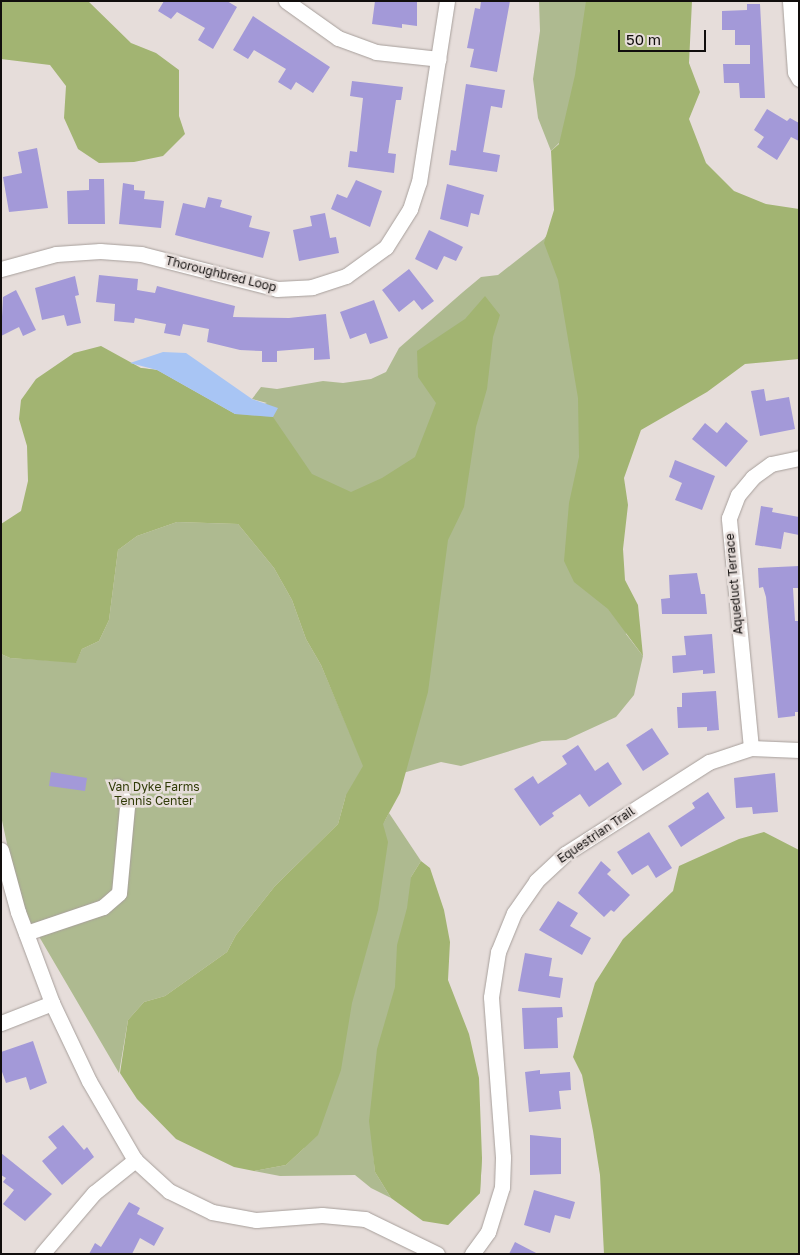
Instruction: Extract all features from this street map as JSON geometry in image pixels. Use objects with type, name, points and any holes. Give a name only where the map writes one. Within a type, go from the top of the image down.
[{"type":"street","points":[[286,1],[346,41],[376,52],[438,59]]},
{"type":"street","name":"Thoroughbred Loop","points":[[1,269],[56,254],[100,251],[141,254],[277,289],[312,287],[346,276],[386,247],[410,210],[418,182],[448,1]]},
{"type":"street","points":[[790,1],[795,72],[799,79]]},
{"type":"street","name":"Aqueduct Terrace","points":[[751,748],[732,577],[729,518],[738,495],[753,476],[771,464],[799,458]]},
{"type":"street","name":"Equestrian Trail","points":[[472,1254],[488,1232],[502,1187],[503,1157],[490,996],[498,952],[514,913],[536,881],[565,854],[709,762],[751,748],[799,750]]},
{"type":"street","points":[[26,933],[103,907],[120,894],[127,806],[117,786]]},
{"type":"street","points":[[1,850],[26,933],[52,1003],[89,1081],[136,1160],[169,1191],[212,1212],[256,1220],[322,1214],[365,1219],[437,1254]]},
{"type":"street","points":[[1,1023],[52,1003]]},
{"type":"street","points":[[42,1254],[94,1193],[136,1160]]},
{"type":"green space","points":[[1,1],[88,1],[131,43],[156,53],[179,70],[179,116],[185,134],[163,156],[134,162],[99,163],[78,149],[64,118],[66,86],[50,65],[1,59]]},
{"type":"green space","name":"Van Dyke Farms Tennis Center","points":[[539,1],[667,1],[618,437],[626,634],[643,656],[634,695],[616,717],[566,740],[542,741],[461,766],[441,762],[403,773],[396,781],[384,822],[389,813],[421,861],[411,877],[472,1135],[482,1158],[480,1193],[448,1225],[419,1212],[373,1151],[375,1172],[391,1198],[371,1188],[355,1175],[280,1176],[254,1171],[286,1165],[304,1148],[346,795],[338,824],[275,886],[236,935],[227,952],[165,996],[144,1002],[128,1020],[119,1073],[20,904],[1,816],[1,654],[10,658],[76,662],[82,649],[99,641],[109,620],[118,550],[137,536],[177,522],[238,524],[274,568],[292,600],[306,639],[321,665],[363,764],[316,626],[234,508],[1,545],[141,368],[157,370],[235,414],[267,403],[252,399],[261,387],[277,389],[323,381],[343,383],[371,379],[386,372],[399,348],[481,277],[498,275],[544,239],[559,219],[559,143],[551,151],[538,118],[533,79],[540,31]]},
{"type":"green space","points":[[586,1],[692,1],[689,63],[700,92],[689,119],[706,163],[734,191],[766,204],[799,209],[799,359],[745,364],[707,392],[641,430],[624,478],[628,505],[623,549],[625,580],[638,605],[643,656],[608,609],[574,582],[564,561],[569,503],[579,457],[578,398],[558,280],[544,243],[554,210],[551,151],[559,144],[575,75]]},
{"type":"green space","points":[[485,296],[500,315],[493,337],[487,389],[476,427],[464,507],[448,540],[428,692],[400,793],[383,824],[388,842],[378,910],[352,1003],[341,1070],[318,1135],[286,1165],[254,1171],[234,1167],[176,1139],[137,1099],[120,1073],[128,1020],[144,1002],[165,996],[227,952],[236,935],[275,886],[338,824],[346,795],[363,766],[321,665],[306,639],[292,600],[274,568],[238,524],[177,522],[137,536],[118,550],[109,620],[99,641],[82,649],[76,663],[10,658],[1,654],[1,524],[21,511],[28,481],[27,446],[19,419],[21,400],[36,379],[74,353],[101,346],[141,368],[157,370],[235,414],[273,417],[312,474],[351,492],[382,478],[415,457],[436,403],[418,377],[417,351],[465,319]]},
{"type":"green space","points":[[764,832],[799,850],[799,1254],[604,1254],[600,1175],[582,1075],[573,1057],[595,983],[623,939],[673,891],[679,866],[739,839]]},
{"type":"green space","points":[[421,861],[430,868],[444,910],[450,942],[448,980],[469,1034],[479,1078],[482,1158],[480,1193],[448,1225],[423,1221],[391,1198],[375,1172],[369,1121],[377,1049],[395,987],[397,945],[407,908],[411,877]]},
{"type":"water","points":[[163,352],[186,353],[252,399],[278,408],[273,417],[235,414],[157,370],[130,363]]},
{"type":"building","points":[[164,1],[227,1],[237,7],[213,49],[198,40],[205,28],[177,12],[171,19],[158,11]]},
{"type":"building","points":[[375,1],[417,1],[417,26],[402,24],[402,28],[372,24]]},
{"type":"building","points":[[481,1],[510,1],[497,72],[470,67],[474,49],[467,48],[475,8],[480,9]]},
{"type":"building","points":[[747,4],[760,4],[765,98],[740,98],[739,83],[724,83],[723,64],[750,64],[750,45],[735,45],[735,30],[722,30],[722,11],[747,10]]},
{"type":"building","points":[[253,16],[330,67],[313,93],[296,82],[291,90],[278,82],[286,69],[254,50],[248,59],[233,50]]},
{"type":"building","points":[[352,81],[403,87],[401,100],[396,100],[388,153],[396,154],[394,173],[348,167],[350,151],[357,152],[363,98],[350,96]]},
{"type":"building","points":[[466,84],[505,90],[502,108],[491,106],[483,152],[500,155],[497,172],[449,165],[451,150],[456,151]]},
{"type":"building","points":[[767,109],[787,121],[790,118],[799,123],[799,141],[791,137],[777,160],[757,147],[764,137],[754,130]]},
{"type":"building","points":[[37,148],[48,208],[9,212],[3,177],[22,173],[18,152]]},
{"type":"building","points":[[89,179],[104,179],[105,224],[68,224],[67,191],[89,190]]},
{"type":"building","points":[[356,180],[382,191],[370,227],[331,209],[337,194],[347,198]]},
{"type":"building","points":[[123,183],[134,185],[134,190],[145,191],[144,199],[164,201],[161,228],[119,224]]},
{"type":"building","points":[[447,184],[484,195],[479,215],[471,213],[468,227],[440,219]]},
{"type":"building","points":[[208,197],[222,200],[220,207],[252,216],[249,227],[270,232],[263,258],[175,235],[183,203],[205,208]]},
{"type":"building","points":[[325,213],[330,238],[336,237],[339,253],[299,261],[293,230],[312,226],[310,216]]},
{"type":"building","points":[[429,230],[463,247],[456,261],[444,256],[437,270],[415,259]]},
{"type":"building","points":[[409,269],[434,301],[422,310],[414,300],[399,312],[382,290]]},
{"type":"building","points":[[99,275],[138,279],[137,290],[155,293],[157,286],[235,306],[233,317],[289,318],[326,314],[330,359],[314,360],[314,348],[277,351],[277,362],[262,362],[262,351],[240,350],[207,342],[209,329],[183,324],[180,336],[164,333],[166,324],[135,318],[134,323],[114,321],[115,304],[96,302]]},
{"type":"building","points":[[75,276],[79,295],[75,296],[81,323],[67,326],[64,315],[42,320],[35,288]]},
{"type":"building","points":[[16,290],[36,330],[23,336],[19,327],[1,336],[3,297]]},
{"type":"building","points":[[374,300],[388,338],[370,344],[366,333],[350,339],[340,312]]},
{"type":"building","points":[[764,389],[766,401],[789,397],[795,429],[760,436],[751,391]]},
{"type":"building","points":[[726,422],[748,441],[726,467],[692,439],[705,423],[717,433]]},
{"type":"building","points":[[675,460],[715,476],[702,510],[675,500],[682,483],[669,477]]},
{"type":"building","points":[[761,506],[773,508],[772,512],[799,517],[799,535],[784,532],[781,549],[755,545]]},
{"type":"building","points":[[799,566],[799,588],[793,588],[795,621],[799,621],[799,712],[795,712],[795,716],[778,718],[766,597],[763,587],[759,588],[758,568]]},
{"type":"building","points":[[697,573],[701,594],[705,594],[707,614],[662,614],[661,599],[670,598],[669,575]]},
{"type":"building","points":[[712,634],[715,673],[703,674],[703,670],[673,673],[672,656],[686,655],[684,636]]},
{"type":"building","points":[[716,691],[719,730],[707,731],[707,727],[678,728],[677,707],[682,707],[682,693]]},
{"type":"building","points":[[652,728],[669,754],[643,771],[626,745]]},
{"type":"building","points":[[578,745],[595,771],[608,762],[622,784],[589,807],[580,794],[552,813],[554,816],[540,826],[514,789],[533,776],[538,784],[567,764],[562,756]]},
{"type":"building","points":[[51,772],[87,778],[85,791],[49,786]]},
{"type":"building","points":[[775,773],[778,812],[753,814],[752,807],[736,808],[734,778]]},
{"type":"building","points":[[708,792],[725,818],[681,847],[668,826],[695,808],[692,803]]},
{"type":"building","points":[[649,832],[672,868],[656,878],[648,865],[632,875],[617,852]]},
{"type":"building","points":[[601,861],[611,870],[607,874],[630,895],[614,912],[611,910],[604,917],[578,893]]},
{"type":"building","points":[[558,901],[578,913],[570,926],[591,938],[582,955],[539,930]]},
{"type":"building","points":[[525,953],[552,958],[549,976],[563,978],[560,998],[518,991]]},
{"type":"building","points":[[562,1007],[563,1017],[557,1018],[558,1048],[524,1049],[522,1008]]},
{"type":"building","points":[[33,1041],[47,1083],[30,1090],[26,1077],[6,1083],[1,1069],[1,1052]]},
{"type":"building","points":[[540,1070],[540,1074],[570,1072],[571,1090],[559,1091],[561,1109],[529,1112],[525,1072]]},
{"type":"building","points":[[63,1125],[84,1150],[87,1147],[94,1157],[62,1185],[42,1161],[57,1148],[48,1137]]},
{"type":"building","points":[[530,1135],[561,1138],[561,1174],[530,1175]]},
{"type":"building","points":[[1,1153],[52,1194],[25,1221],[3,1204],[14,1190],[3,1182],[6,1178],[1,1175]]},
{"type":"building","points":[[534,1190],[575,1202],[570,1219],[555,1215],[550,1233],[524,1225]]},
{"type":"building","points":[[129,1202],[140,1208],[137,1214],[164,1228],[154,1246],[140,1238],[132,1254],[89,1254],[95,1243],[101,1247]]},
{"type":"building","points":[[515,1242],[538,1254],[509,1254]]}]
